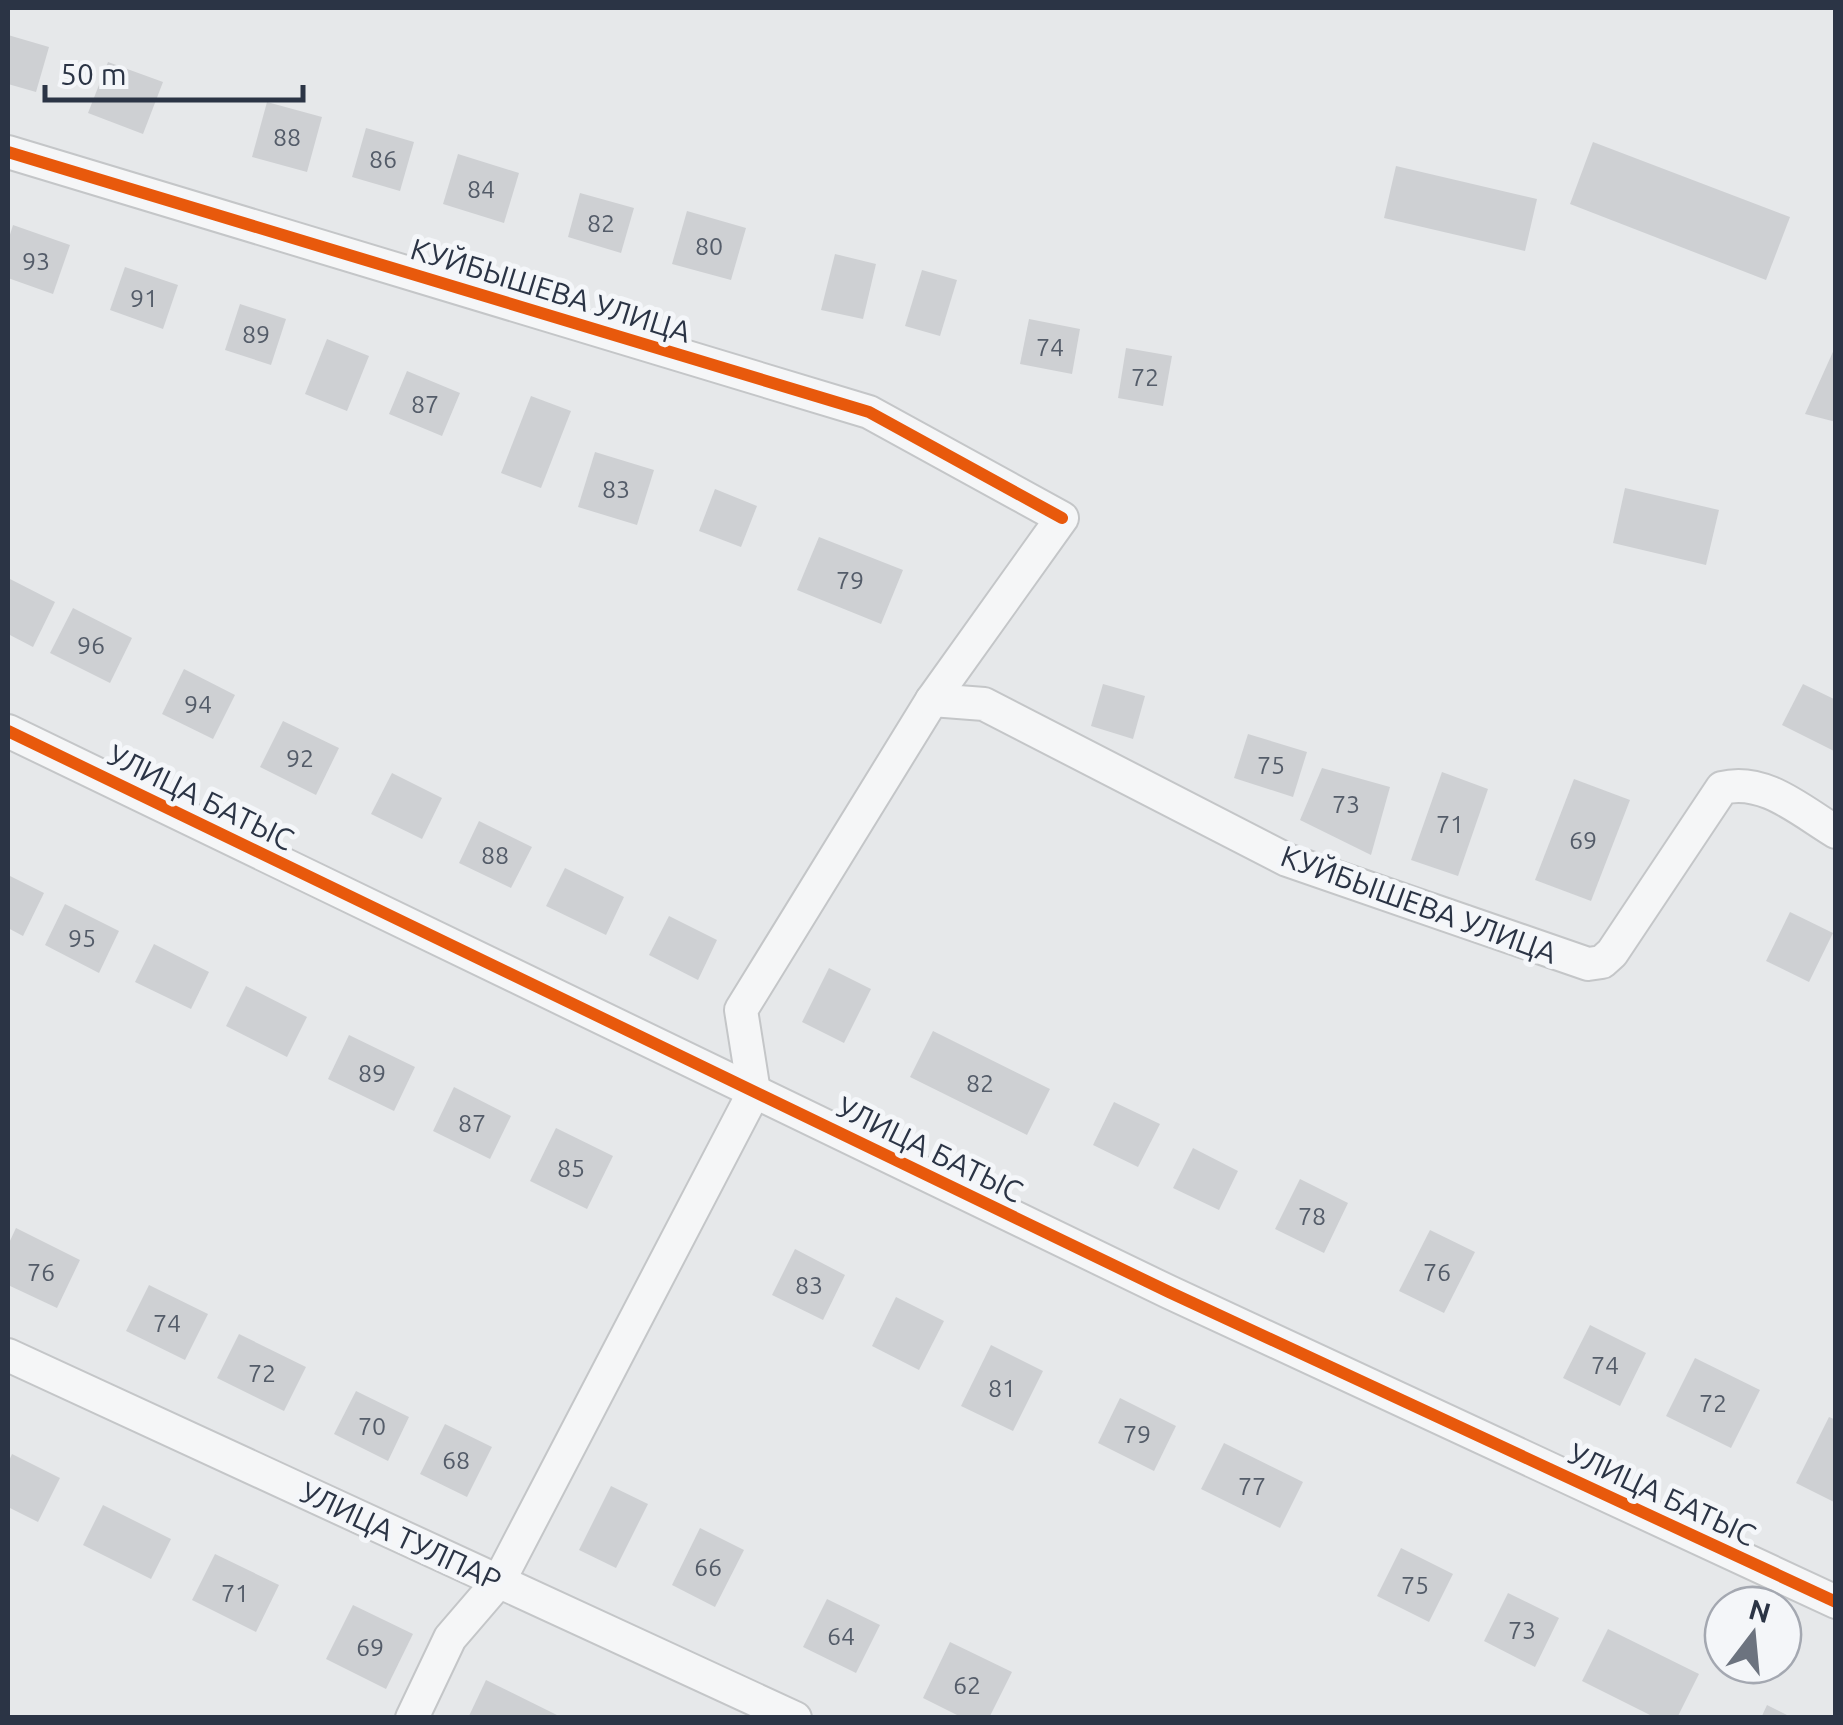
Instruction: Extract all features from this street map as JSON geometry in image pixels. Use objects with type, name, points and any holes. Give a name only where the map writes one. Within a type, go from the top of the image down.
[{"type":"street","name":"КУЙБЫШЕВА УЛИЦА","points":[[8,152],[869,412],[1062,518],[932,700]]},
{"type":"street","name":"КУЙБЫШЕВА УЛИЦА","points":[[932,700],[984,704],[1287,860],[1588,964],[1602,962],[1612,954],[1722,788],[1741,784],[1760,787],[1836,832]]},
{"type":"street","points":[[412,1718],[450,1638],[499,1582],[754,1092],[740,1010],[932,700]]},
{"type":"street","name":"УЛИЦА БАТЫС","points":[[8,731],[1186,1300],[1836,1602]]},
{"type":"street","name":"УЛИЦА ТУЛПАР","points":[[8,1355],[795,1718]]},
{"type":"building","points":[[8,35],[49,47],[36,92],[8,84]]},
{"type":"building","points":[[108,62],[163,82],[143,134],[88,113]]},
{"type":"building","points":[[267,102],[322,117],[307,172],[252,157]]},
{"type":"building","points":[[366,128],[414,142],[400,191],[352,177]]},
{"type":"building","points":[[1593,142],[1790,217],[1766,280],[1570,204]]},
{"type":"building","points":[[458,154],[519,173],[504,223],[443,204]]},
{"type":"building","points":[[1396,166],[1537,199],[1525,251],[1384,218]]},
{"type":"building","points":[[580,193],[634,208],[621,253],[568,237]]},
{"type":"building","points":[[687,211],[746,228],[731,280],[672,264]]},
{"type":"building","points":[[13,225],[70,245],[53,294],[8,278],[8,241]]},
{"type":"building","points":[[835,254],[876,264],[863,319],[821,310]]},
{"type":"building","points":[[125,267],[178,285],[163,329],[110,310]]},
{"type":"building","points":[[922,270],[957,280],[940,336],[905,326]]},
{"type":"building","points":[[240,304],[286,319],[271,365],[225,350]]},
{"type":"building","points":[[1029,319],[1080,329],[1072,374],[1020,364]]},
{"type":"building","points":[[327,339],[369,356],[347,411],[305,394]]},
{"type":"building","points":[[1836,345],[1836,422],[1805,414]]},
{"type":"building","points":[[1126,348],[1172,356],[1163,406],[1118,398]]},
{"type":"building","points":[[407,371],[460,393],[442,436],[389,414]]},
{"type":"building","points":[[531,396],[571,411],[541,488],[501,473]]},
{"type":"building","points":[[595,452],[654,470],[637,525],[578,507]]},
{"type":"building","points":[[1625,488],[1719,510],[1706,565],[1613,543]]},
{"type":"building","points":[[715,489],[757,506],[741,547],[699,531]]},
{"type":"building","points":[[819,537],[903,570],[881,624],[797,590]]},
{"type":"building","points":[[8,578],[55,602],[33,647],[8,634]]},
{"type":"building","points":[[73,608],[132,638],[110,683],[50,653]]},
{"type":"building","points":[[184,669],[235,695],[213,739],[162,714]]},
{"type":"building","points":[[1103,684],[1145,696],[1133,739],[1091,726]]},
{"type":"building","points":[[1803,684],[1836,700],[1836,752],[1782,725]]},
{"type":"building","points":[[283,721],[339,748],[316,795],[260,767]]},
{"type":"building","points":[[1248,734],[1307,752],[1293,797],[1234,778]]},
{"type":"building","points":[[1322,768],[1390,787],[1371,855],[1300,820]]},
{"type":"building","points":[[1442,772],[1488,789],[1458,876],[1411,860]]},
{"type":"building","points":[[392,773],[442,798],[422,839],[371,814]]},
{"type":"building","points":[[1574,779],[1630,800],[1591,901],[1535,880]]},
{"type":"building","points":[[479,821],[532,847],[511,888],[459,863]]},
{"type":"building","points":[[565,868],[624,897],[606,935],[546,906]]},
{"type":"building","points":[[8,875],[44,893],[23,936],[8,928]]},
{"type":"building","points":[[65,904],[119,931],[99,973],[45,945]]},
{"type":"building","points":[[1790,912],[1833,933],[1809,982],[1766,961]]},
{"type":"building","points":[[669,916],[717,940],[698,980],[649,955]]},
{"type":"building","points":[[154,944],[209,972],[191,1009],[135,982]]},
{"type":"building","points":[[829,968],[871,989],[844,1043],[802,1022]]},
{"type":"building","points":[[246,986],[307,1017],[287,1057],[226,1026]]},
{"type":"building","points":[[933,1031],[1050,1089],[1027,1135],[910,1077]]},
{"type":"building","points":[[349,1035],[415,1067],[394,1111],[328,1079]]},
{"type":"building","points":[[454,1087],[511,1116],[490,1159],[433,1131]]},
{"type":"building","points":[[1114,1102],[1160,1124],[1138,1167],[1093,1145]]},
{"type":"building","points":[[556,1128],[613,1156],[587,1209],[530,1181]]},
{"type":"building","points":[[1193,1148],[1238,1171],[1219,1210],[1173,1188]]},
{"type":"building","points":[[1300,1179],[1348,1203],[1324,1253],[1275,1229]]},
{"type":"building","points":[[16,1228],[80,1260],[57,1308],[8,1285],[8,1245]]},
{"type":"building","points":[[1430,1230],[1475,1252],[1444,1313],[1399,1291]]},
{"type":"building","points":[[795,1249],[845,1275],[823,1320],[772,1295]]},
{"type":"building","points":[[149,1285],[208,1314],[185,1360],[126,1331]]},
{"type":"building","points":[[896,1297],[944,1321],[919,1370],[872,1346]]},
{"type":"building","points":[[1590,1325],[1646,1353],[1620,1406],[1563,1378]]},
{"type":"building","points":[[239,1334],[306,1367],[284,1411],[217,1378]]},
{"type":"building","points":[[991,1345],[1043,1371],[1013,1431],[961,1406]]},
{"type":"building","points":[[1695,1358],[1760,1390],[1731,1448],[1666,1416]]},
{"type":"building","points":[[356,1391],[409,1417],[388,1461],[334,1434]]},
{"type":"building","points":[[1120,1398],[1176,1426],[1154,1471],[1098,1443]]},
{"type":"building","points":[[1829,1417],[1836,1420],[1836,1503],[1796,1483]]},
{"type":"building","points":[[445,1424],[492,1447],[467,1497],[420,1474]]},
{"type":"building","points":[[1224,1443],[1303,1482],[1280,1528],[1201,1489]]},
{"type":"building","points":[[12,1454],[60,1478],[38,1522],[8,1507],[8,1463]]},
{"type":"building","points":[[611,1486],[648,1504],[616,1568],[579,1550]]},
{"type":"building","points":[[103,1505],[171,1539],[151,1579],[83,1545]]},
{"type":"building","points":[[700,1528],[744,1550],[715,1607],[672,1585]]},
{"type":"building","points":[[1401,1548],[1453,1574],[1429,1622],[1377,1596]]},
{"type":"building","points":[[215,1554],[279,1585],[256,1632],[192,1600]]},
{"type":"building","points":[[1508,1593],[1559,1618],[1535,1667],[1484,1641]]},
{"type":"building","points":[[827,1599],[880,1625],[856,1673],[803,1647]]},
{"type":"building","points":[[353,1605],[413,1634],[386,1689],[326,1659]]},
{"type":"building","points":[[1608,1629],[1699,1674],[1677,1718],[1656,1718],[1582,1681]]},
{"type":"building","points":[[950,1642],[1012,1672],[989,1718],[963,1718],[923,1698]]},
{"type":"building","points":[[486,1680],[563,1718],[468,1718]]},
{"type":"building","points":[[1767,1705],[1793,1718],[1761,1718]]},
{"type":"cycle path","points":[[8,152],[869,412],[1062,518]]},
{"type":"cycle path","points":[[8,731],[1169,1292],[1836,1602]]}]
